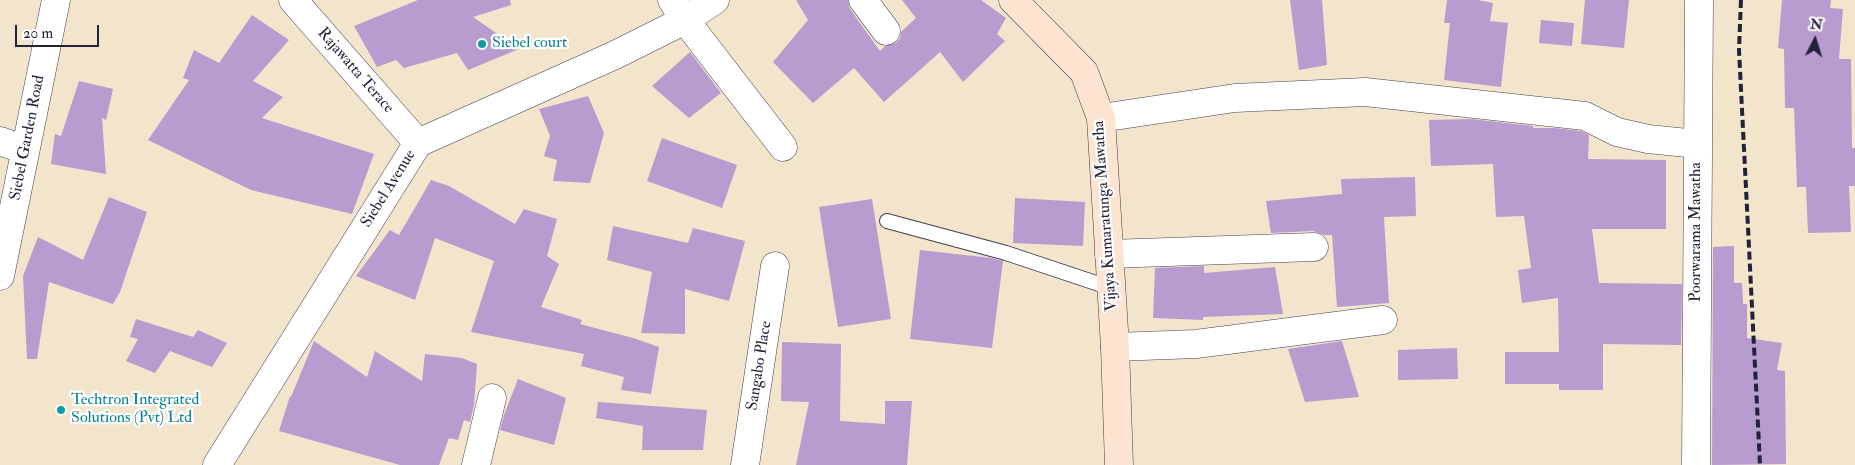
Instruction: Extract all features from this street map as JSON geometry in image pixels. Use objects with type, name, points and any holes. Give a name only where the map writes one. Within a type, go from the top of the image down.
[{"type":"main road","name":"Vijaya Kumaratunga Mawatha","points":[[1013,0],[1084,72],[1101,118],[1112,288],[1119,465]]},
{"type":"street","name":"Siebel Garden Road","points":[[0,276],[56,0]]},
{"type":"street","name":"Rajawatta Terace","points":[[292,0],[418,143]]},
{"type":"street","name":"Siebel Avenue","points":[[217,465],[418,143],[615,55],[678,10],[715,0]]},
{"type":"street","points":[[863,0],[886,31]]},
{"type":"street","name":"Poorwarama Mawatha","points":[[1696,465],[1699,0]]},
{"type":"street","points":[[678,10],[783,147]]},
{"type":"street","points":[[1101,118],[1235,98],[1365,92],[1586,116],[1617,132],[1648,139],[1697,144]]},
{"type":"street","points":[[0,141],[26,150]]},
{"type":"street","points":[[1109,254],[1314,247]]},
{"type":"street","name":"Sangabo Place","points":[[745,465],[775,266]]},
{"type":"street","points":[[1115,348],[1196,344],[1382,320]]},
{"type":"street","points":[[476,465],[492,398]]},
{"type":"lane","points":[[887,222],[1006,253],[1112,288]]},
{"type":"building","points":[[418,0],[510,0],[511,5],[473,17],[519,49],[468,70],[457,53],[404,68],[396,60],[377,67],[354,26]]},
{"type":"building","points":[[796,0],[848,0],[850,9],[880,51],[885,46],[896,43],[900,38],[901,32],[916,18],[902,0],[981,0],[1006,18],[997,34],[1005,41],[963,82],[940,52],[884,102],[854,68],[813,103],[773,62],[808,20]]},
{"type":"building","points":[[1290,0],[1322,0],[1327,65],[1299,70]]},
{"type":"building","points":[[1447,0],[1478,0],[1493,3],[1490,21],[1508,23],[1501,87],[1444,80],[1450,23],[1444,23]]},
{"type":"building","points":[[1585,0],[1629,0],[1624,48],[1581,44]]},
{"type":"building","points":[[1782,0],[1831,0],[1830,8],[1843,9],[1839,59],[1851,59],[1852,148],[1855,148],[1855,186],[1849,186],[1851,232],[1808,233],[1806,187],[1797,187],[1794,108],[1785,108],[1784,49],[1778,48]]},
{"type":"building","points":[[252,15],[289,40],[253,81],[283,97],[262,118],[374,154],[352,214],[251,190],[148,140],[189,80],[183,78],[194,50],[219,63]]},
{"type":"building","points":[[1541,20],[1574,23],[1572,46],[1539,43]]},
{"type":"building","points":[[690,52],[721,93],[689,118],[652,86]]},
{"type":"building","points":[[79,81],[113,89],[106,120],[102,118],[106,174],[51,164],[55,134],[61,136]]},
{"type":"building","points":[[588,96],[604,133],[590,183],[553,181],[557,160],[544,156],[550,136],[539,109]]},
{"type":"building","points":[[1471,119],[1533,126],[1533,128],[1581,131],[1589,135],[1588,159],[1666,160],[1666,229],[1592,229],[1599,283],[1682,284],[1681,345],[1603,344],[1603,390],[1559,390],[1559,384],[1505,384],[1505,352],[1559,352],[1558,298],[1522,303],[1518,270],[1531,268],[1524,216],[1496,217],[1493,164],[1431,166],[1429,120]]},
{"type":"building","points":[[662,138],[737,165],[722,208],[647,181]]},
{"type":"building","points":[[1415,177],[1416,216],[1384,217],[1389,303],[1337,307],[1332,235],[1324,235],[1313,231],[1271,233],[1266,201],[1342,194],[1341,179]]},
{"type":"building","points":[[431,180],[449,186],[515,224],[524,209],[557,219],[547,256],[559,264],[541,307],[582,320],[580,324],[659,347],[651,394],[621,390],[624,377],[581,366],[584,354],[471,332],[494,261],[435,238],[415,300],[356,276],[390,230],[399,235]]},
{"type":"building","points":[[109,197],[147,212],[120,292],[113,304],[49,282],[37,359],[27,359],[23,276],[38,237],[83,260]]},
{"type":"building","points":[[1015,198],[1085,202],[1083,246],[1013,243]]},
{"type":"building","points":[[872,199],[891,319],[838,327],[819,207]]},
{"type":"building","points":[[613,226],[688,243],[693,228],[745,241],[729,301],[685,289],[685,334],[641,333],[652,272],[607,260]]},
{"type":"building","points":[[1734,246],[1734,283],[1742,283],[1743,304],[1747,304],[1747,338],[1782,343],[1777,370],[1785,371],[1786,464],[1712,465],[1713,247]]},
{"type":"building","points":[[920,250],[1003,261],[992,348],[910,339]]},
{"type":"building","points":[[1204,266],[1204,273],[1275,267],[1283,314],[1203,317],[1203,320],[1153,318],[1155,268]]},
{"type":"building","points":[[136,319],[193,337],[198,330],[227,343],[212,367],[170,351],[155,373],[126,361],[138,339],[130,337]]},
{"type":"building","points":[[314,341],[367,377],[375,351],[422,381],[425,354],[462,358],[477,364],[474,405],[470,422],[464,420],[458,440],[449,438],[439,465],[400,465],[279,431],[290,396]]},
{"type":"building","points":[[1342,341],[1359,397],[1305,402],[1288,349]]},
{"type":"building","points":[[782,342],[841,344],[840,421],[885,424],[885,401],[912,401],[907,465],[796,465],[809,402],[781,401]]},
{"type":"building","points":[[1457,348],[1458,379],[1398,380],[1398,350]]},
{"type":"building","points":[[518,379],[566,398],[554,445],[500,430]]},
{"type":"building","points":[[598,402],[707,410],[703,450],[642,450],[643,426],[596,418]]},
{"type":"railway","points":[[1741,0],[1739,50],[1760,465]]},
{"type":"place","name":"Siebel court","points":[[482,44]]},
{"type":"place","name":"Techtron Integrated Solutions (Pvt) Ltd","points":[[61,410]]}]
